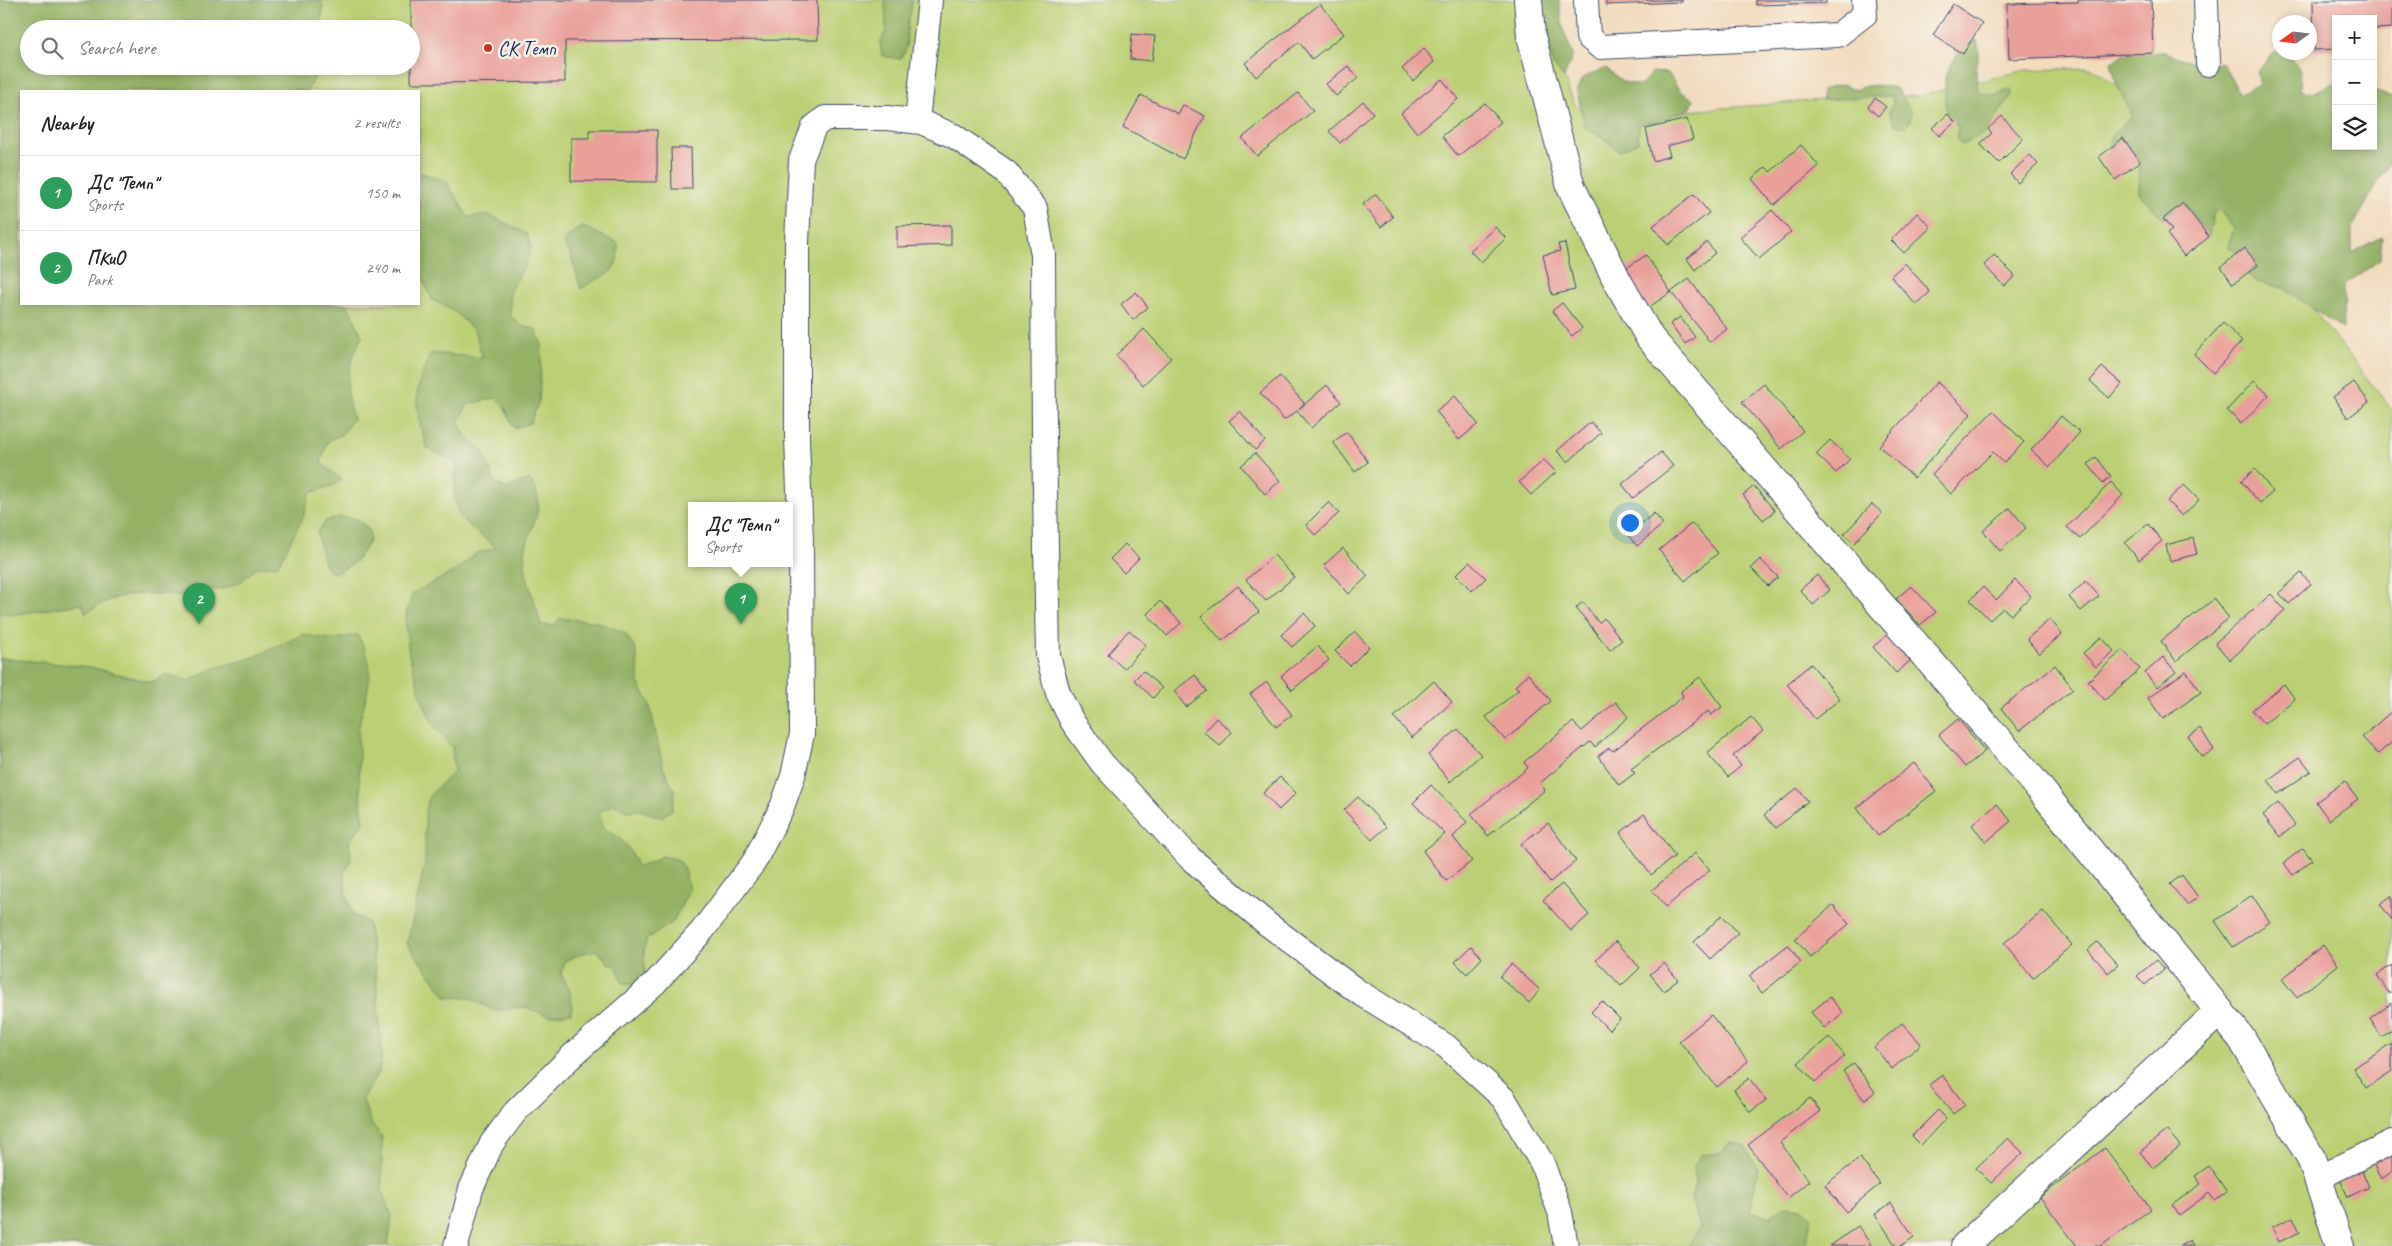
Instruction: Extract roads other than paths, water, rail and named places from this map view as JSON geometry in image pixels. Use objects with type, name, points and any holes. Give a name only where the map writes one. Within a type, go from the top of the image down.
[{"type":"street","points":[[1528,0],[1531,36],[1571,187],[1618,282],[1650,338],[2032,779],[2220,1011],[2247,1048],[2311,1158],[2340,1246]]},
{"type":"street","points":[[1964,1246],[2220,1011]]},
{"type":"lane","points":[[916,121],[930,0]]},
{"type":"lane","points":[[1586,0],[1588,37],[1600,47],[1838,35],[1865,14],[1864,0]]},
{"type":"lane","points":[[2206,0],[2208,64]]},
{"type":"lane","points":[[456,1246],[471,1190],[492,1143],[515,1112],[574,1054],[655,983],[702,930],[754,862],[782,807],[793,776],[802,734],[801,540],[797,440],[797,242],[801,160],[814,127],[825,118],[887,118],[916,121],[954,136],[1006,172],[1036,208],[1043,255],[1048,656],[1058,693],[1072,721],[1102,763],[1190,858],[1266,923],[1357,991],[1446,1046],[1504,1099],[1542,1163],[1560,1212],[1566,1246]]},
{"type":"lane","points":[[2318,1178],[2392,1142]]},
{"type":"place","name":"СК Темп","points":[[488,48]]},
{"type":"place","name":"ПКиО","points":[[199,624]]},
{"type":"place","name":"ДС \"Темп\"","points":[[741,624]]}]
